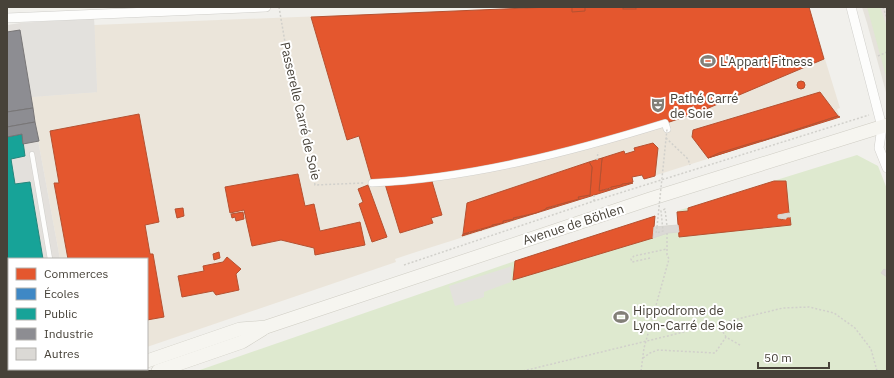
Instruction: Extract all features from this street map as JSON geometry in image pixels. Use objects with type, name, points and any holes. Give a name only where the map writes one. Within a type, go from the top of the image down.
[{"type":"main road","name":"Avenue de Böhlen","points":[[148,361],[240,329],[266,326],[650,199],[884,126]]},
{"type":"main road","name":"Avenue de Böhlen","points":[[158,371],[242,342],[266,326]]},
{"type":"street","points":[[7,18],[266,7]]},
{"type":"street","points":[[850,7],[884,126],[879,148],[887,168]]},
{"type":"street","points":[[372,182],[416,180],[516,163],[599,142],[665,123],[667,129]]},
{"type":"lane","points":[[32,154],[50,258]]},
{"type":"path","name":"Passerelle Carré de Soie","points":[[279,7],[293,89],[300,110],[315,185],[372,182]]},
{"type":"path","points":[[883,7],[887,18]]},
{"type":"path","points":[[878,56],[887,52]]},
{"type":"path","points":[[693,106],[696,114]]},
{"type":"path","points":[[404,265],[594,201],[869,115]]},
{"type":"path","points":[[667,129],[656,233],[663,231],[661,211],[665,209],[667,226]]},
{"type":"path","points":[[666,138],[688,160],[690,165]]},
{"type":"path","points":[[594,195],[594,201]]},
{"type":"path","points":[[641,371],[646,341],[669,259],[667,249],[667,233]]},
{"type":"path","points":[[650,258],[632,262],[634,256],[667,249]]},
{"type":"path","points":[[523,371],[783,308],[809,307],[834,313],[855,328],[871,349],[877,371]]},
{"type":"path","points":[[723,332],[726,337],[740,345]]},
{"type":"path","points":[[642,358],[658,350],[715,353],[726,337]]},
{"type":"shaded area","points":[[548,7],[809,7],[840,108],[837,109],[840,117],[644,179],[642,175],[632,177],[633,183],[395,259],[396,262],[148,347],[148,258],[60,258],[30,97],[97,92],[94,25]]},
{"type":"shaded area","points":[[862,7],[887,7],[887,96],[867,23]]},
{"type":"shaded area","points":[[94,19],[97,92],[30,97],[60,258],[8,258],[8,370],[80,371],[7,371],[7,25]]},
{"type":"shaded area","points":[[94,19],[97,92],[30,97],[21,23]]},
{"type":"shaded area","points":[[512,266],[511,282],[484,292],[484,297],[455,306],[449,286]]},
{"type":"green space","points":[[867,7],[880,7],[887,27],[887,80]]},
{"type":"green space","name":"Hippodrome de Lyon-Carré de Soie","points":[[857,155],[878,166],[887,189],[887,371],[197,371],[515,261],[655,216],[654,227],[678,225],[677,211]]},
{"type":"building: Commerces","points":[[546,7],[547,13],[533,13],[533,8]]},
{"type":"building: Commerces","points":[[551,7],[809,7],[824,59],[699,112],[631,135],[431,178],[442,215],[431,218],[433,223],[400,233],[385,184],[373,185],[359,136],[347,140],[311,17]]},
{"type":"building: Commerces","points":[[572,7],[585,7],[585,11],[572,12]]},
{"type":"building: Commerces","points":[[623,7],[636,7],[636,9],[623,9]]},
{"type":"building: Commerces","points":[[799,81],[803,81],[805,85],[803,89],[799,89],[797,87],[797,83]]},
{"type":"building: Commerces","points":[[820,92],[838,116],[708,158],[692,137],[693,130]]},
{"type":"building: Commerces","points":[[139,114],[159,222],[145,225],[150,254],[153,254],[164,317],[148,320],[148,258],[68,258],[54,183],[59,183],[50,131]]},
{"type":"building: Commerces","points":[[838,116],[840,117],[708,158],[719,153],[762,141]]},
{"type":"building: Commerces","points":[[653,143],[658,148],[655,176],[644,179],[642,175],[632,177],[633,182],[599,191],[602,158],[624,151],[625,154],[635,151],[634,148]]},
{"type":"building: Commerces","points":[[602,158],[599,191],[611,189],[611,187],[622,184],[633,183],[482,230],[481,228],[503,223],[503,221],[557,206],[557,204],[579,199],[578,197],[590,195],[592,167],[589,162]]},
{"type":"building: Commerces","points":[[589,162],[592,167],[590,195],[578,197],[579,199],[546,208],[536,213],[513,218],[514,219],[503,221],[503,223],[463,234],[467,203]]},
{"type":"building: Commerces","points":[[298,174],[305,206],[314,204],[320,231],[360,222],[365,245],[315,255],[314,248],[281,240],[252,246],[244,210],[230,213],[225,187]]},
{"type":"building: Commerces","points":[[774,181],[786,181],[789,213],[778,215],[778,218],[781,218],[781,220],[790,217],[791,225],[679,237],[677,212],[688,211],[688,208]]},
{"type":"building: Commerces","points":[[368,185],[387,237],[372,242],[359,204],[363,202],[358,189]]},
{"type":"building: Commerces","points":[[183,208],[184,216],[177,218],[175,209]]},
{"type":"building: Commerces","points":[[243,212],[244,219],[236,221],[235,217],[232,218],[231,214]]},
{"type":"building: Commerces","points":[[655,216],[653,238],[513,280],[515,261]]},
{"type":"building: Commerces","points":[[481,230],[462,236],[463,234],[471,233],[470,231]]},
{"type":"building: Commerces","points":[[219,252],[220,258],[214,260],[213,254]]},
{"type":"building: Commerces","points":[[227,257],[241,269],[236,274],[239,290],[216,295],[213,291],[182,297],[178,276],[204,271],[203,266],[223,262]]},
{"type":"building: Écoles","points":[[8,344],[8,359],[7,359]]},
{"type":"building: Public","points":[[22,134],[25,156],[11,159],[15,184],[30,182],[43,258],[8,258],[8,316],[7,316],[7,137]]},
{"type":"building: Industrie","points":[[20,30],[33,108],[7,112],[7,32]]},
{"type":"building: Industrie","points":[[33,108],[35,122],[7,127],[7,112]]},
{"type":"building: Industrie","points":[[35,122],[39,141],[23,144],[22,134],[7,137],[7,127]]},
{"type":"building: Autres","points":[[789,213],[790,217],[786,217],[786,219],[778,218],[778,215]]},
{"type":"building: Autres","points":[[678,225],[679,232],[668,233],[653,238],[654,227]]},
{"type":"building: Autres","points":[[884,269],[887,271],[887,277],[881,273]]},
{"type":"place","name":"L'Appart Fitness","points":[[708,61]]},
{"type":"place","name":"Pathé Carré de Soie","points":[[658,105]]},
{"type":"place","name":"Hippodrome de Lyon-Carré de Soie","points":[[621,317]]}]
